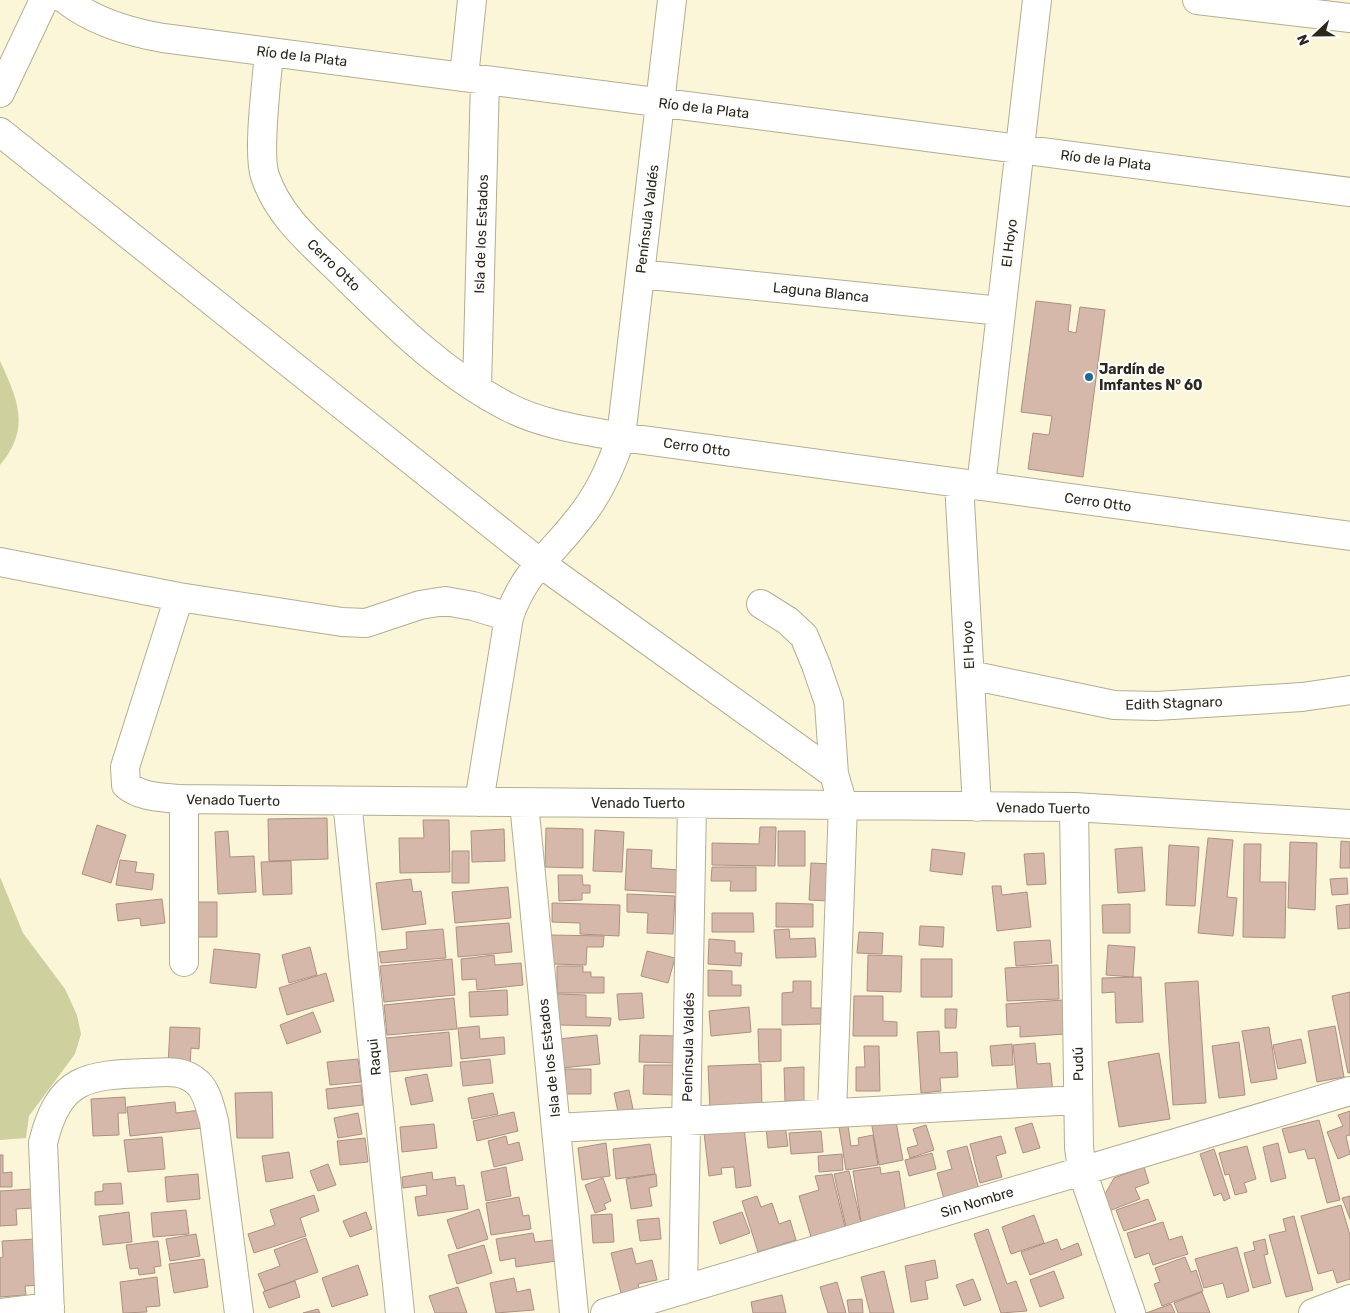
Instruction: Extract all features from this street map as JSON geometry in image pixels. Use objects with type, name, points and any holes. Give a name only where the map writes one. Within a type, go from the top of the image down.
[{"type":"street","points":[[0,93],[44,0]]},
{"type":"street","name":"Río de la Plata","points":[[66,0],[98,19],[128,32],[269,52],[1350,192]]},
{"type":"street","name":"Isla de los Estados","points":[[472,0],[476,389]]},
{"type":"street","name":"Península Valdés","points":[[479,802],[509,616],[516,595],[526,578],[572,528],[597,494],[612,463],[621,437],[672,0]]},
{"type":"street","name":"El Hoyo","points":[[977,807],[970,676],[970,484],[1001,310],[1037,0]]},
{"type":"street","points":[[1197,0],[1350,18]]},
{"type":"street","name":"Cerro Otto","points":[[269,52],[262,146],[264,174],[273,196],[288,220],[401,331],[437,361],[476,389],[509,408],[549,423],[621,437],[1350,536]]},
{"type":"street","points":[[0,132],[540,563],[834,774]]},
{"type":"street","name":"Laguna Blanca","points":[[640,274],[1001,310]]},
{"type":"street","points":[[0,562],[179,597],[342,622],[366,623],[420,605],[446,601],[509,616]]},
{"type":"street","name":"Venado Tuerto","points":[[179,597],[125,767],[126,785],[136,792],[184,799],[1074,808],[1350,824]]},
{"type":"street","points":[[761,604],[788,621],[804,636],[829,703],[834,774],[843,805],[832,1113]]},
{"type":"street","name":"Edith Stagnaro","points":[[970,676],[1114,705],[1156,706],[1302,697],[1350,690]]},
{"type":"street","points":[[184,799],[184,962]]},
{"type":"street","name":"Raqui","points":[[347,801],[400,1313]]},
{"type":"street","name":"Isla de los Estados","points":[[524,803],[574,1313]]},
{"type":"street","name":"Península Valdés","points":[[683,1290],[692,804]]},
{"type":"street","name":"Pudú","points":[[1074,808],[1077,1126],[1082,1171],[1131,1313]]},
{"type":"street","points":[[0,1312],[50,1310],[43,1143],[48,1121],[58,1103],[73,1087],[88,1078],[104,1074],[177,1072],[189,1076],[199,1084],[208,1099],[214,1121],[239,1313]]},
{"type":"street","name":"Sin Nombre","points":[[605,1313],[1350,1091]]},
{"type":"street","points":[[556,1128],[1078,1100]]},
{"type":"street","points":[[1321,1312],[1350,1299]]},
{"type":"green space","points":[[0,361],[16,401],[18,426],[16,439],[10,452],[0,465]]},
{"type":"green space","points":[[0,877],[23,933],[65,989],[77,1015],[81,1034],[75,1054],[29,1116],[26,1138],[0,1140]]},
{"type":"building","points":[[1036,301],[1071,305],[1068,331],[1076,333],[1080,307],[1105,310],[1083,477],[1028,469],[1033,433],[1049,435],[1052,416],[1021,412]]},
{"type":"building","points":[[327,818],[328,859],[269,861],[268,819]]},
{"type":"building","points":[[423,820],[449,820],[450,872],[400,873],[399,838],[424,838]]},
{"type":"building","points":[[97,825],[126,835],[111,883],[82,874]]},
{"type":"building","points":[[760,827],[776,827],[775,866],[712,865],[712,843],[759,844]]},
{"type":"building","points":[[546,828],[583,829],[583,868],[545,867]]},
{"type":"building","points":[[504,829],[505,861],[472,862],[471,831]]},
{"type":"building","points":[[595,830],[624,832],[622,872],[593,871]]},
{"type":"building","points":[[228,831],[230,857],[254,856],[256,892],[218,894],[215,832]]},
{"type":"building","points":[[778,831],[805,831],[805,866],[778,866]]},
{"type":"building","points":[[1208,838],[1233,840],[1227,897],[1237,898],[1233,936],[1198,933]]},
{"type":"building","points":[[1341,841],[1350,842],[1350,868],[1340,868]]},
{"type":"building","points":[[1290,842],[1317,843],[1315,910],[1288,908]]},
{"type":"building","points":[[1244,844],[1261,844],[1260,882],[1286,882],[1285,938],[1243,937]]},
{"type":"building","points":[[1169,845],[1199,847],[1195,906],[1166,905]]},
{"type":"building","points":[[1142,847],[1145,891],[1118,893],[1115,849]]},
{"type":"building","points":[[627,849],[652,850],[651,868],[680,870],[678,893],[625,890]]},
{"type":"building","points":[[932,849],[965,853],[962,875],[930,871]]},
{"type":"building","points":[[452,851],[469,851],[469,883],[452,883]]},
{"type":"building","points":[[1044,853],[1046,884],[1027,885],[1024,854]]},
{"type":"building","points":[[120,860],[137,862],[135,872],[154,874],[152,890],[116,885]]},
{"type":"building","points":[[291,861],[292,894],[263,895],[261,862]]},
{"type":"building","points":[[811,863],[831,864],[829,901],[809,900]]},
{"type":"building","points":[[712,867],[756,867],[756,891],[730,891],[731,881],[711,881]]},
{"type":"building","points":[[558,875],[582,875],[583,885],[590,885],[590,893],[582,893],[582,900],[559,901]]},
{"type":"building","points":[[1347,878],[1348,894],[1332,895],[1330,879]]},
{"type":"building","points":[[411,879],[413,892],[421,891],[426,924],[382,930],[376,883]]},
{"type":"building","points":[[992,886],[1001,886],[1002,895],[1027,892],[1031,927],[997,931]]},
{"type":"building","points":[[508,887],[511,918],[455,923],[452,892]]},
{"type":"building","points":[[627,894],[675,896],[673,934],[647,933],[648,913],[627,912]]},
{"type":"building","points":[[162,899],[165,923],[141,926],[140,918],[118,921],[116,904]]},
{"type":"building","points":[[194,902],[217,902],[217,937],[194,937]]},
{"type":"building","points":[[552,903],[620,905],[619,936],[580,934],[580,923],[552,922]]},
{"type":"building","points":[[776,903],[813,904],[813,927],[776,927]]},
{"type":"building","points":[[1130,904],[1130,933],[1103,933],[1102,905]]},
{"type":"building","points":[[1350,904],[1350,928],[1338,929],[1336,906]]},
{"type":"building","points":[[712,913],[753,913],[754,932],[712,932]]},
{"type":"building","points":[[509,923],[512,952],[458,957],[456,927]]},
{"type":"building","points":[[920,926],[944,927],[943,947],[919,945]]},
{"type":"building","points":[[443,929],[446,958],[381,963],[379,952],[407,949],[406,932]]},
{"type":"building","points":[[789,929],[790,939],[815,938],[816,957],[776,958],[774,930]]},
{"type":"building","points":[[859,932],[883,933],[882,954],[857,953]]},
{"type":"building","points":[[551,935],[604,936],[603,947],[587,947],[586,965],[551,964]]},
{"type":"building","points":[[709,939],[735,941],[735,953],[742,953],[741,966],[708,964]]},
{"type":"building","points":[[1050,940],[1052,963],[1016,966],[1014,942]]},
{"type":"building","points":[[1108,945],[1135,947],[1133,977],[1106,975]]},
{"type":"building","points":[[310,947],[317,975],[289,983],[282,955]]},
{"type":"building","points":[[214,949],[260,954],[256,988],[210,983]]},
{"type":"building","points":[[647,951],[675,958],[668,983],[641,976]]},
{"type":"building","points":[[494,955],[495,965],[521,963],[523,985],[477,990],[476,979],[462,980],[461,959]]},
{"type":"building","points":[[868,955],[902,956],[901,992],[867,991]]},
{"type":"building","points":[[452,959],[455,995],[384,1002],[380,966]]},
{"type":"building","points":[[921,959],[952,959],[952,997],[921,997]]},
{"type":"building","points":[[1058,965],[1059,999],[1007,1001],[1005,968]]},
{"type":"building","points":[[557,966],[583,966],[583,972],[591,972],[591,977],[604,977],[604,993],[557,993]]},
{"type":"building","points":[[708,970],[732,971],[732,985],[741,985],[741,996],[708,996]]},
{"type":"building","points":[[326,973],[334,1001],[287,1015],[279,988]]},
{"type":"building","points":[[1141,977],[1143,1022],[1116,1023],[1115,992],[1102,993],[1102,978]]},
{"type":"building","points":[[793,981],[811,981],[811,1008],[821,1008],[821,1024],[782,1025],[782,993],[793,992]]},
{"type":"building","points":[[1198,981],[1206,1103],[1173,1105],[1165,983]]},
{"type":"building","points":[[507,990],[508,1015],[470,1017],[469,992]]},
{"type":"building","points":[[1350,992],[1350,1073],[1348,1073],[1332,996]]},
{"type":"building","points":[[642,993],[644,1018],[619,1020],[617,994]]},
{"type":"building","points":[[557,994],[586,995],[586,1017],[611,1018],[610,1026],[557,1025]]},
{"type":"building","points":[[854,996],[883,996],[883,1021],[897,1022],[897,1036],[853,1036]]},
{"type":"building","points":[[454,998],[457,1029],[387,1035],[384,1005]]},
{"type":"building","points":[[1063,1000],[1065,1034],[1020,1037],[1020,1026],[1007,1027],[1006,1004]]},
{"type":"building","points":[[749,1007],[751,1032],[711,1036],[709,1011]]},
{"type":"building","points":[[945,1009],[957,1009],[956,1028],[945,1028]]},
{"type":"building","points":[[313,1012],[321,1032],[287,1044],[280,1025]]},
{"type":"building","points":[[479,1026],[480,1039],[504,1037],[505,1054],[461,1059],[458,1028]]},
{"type":"building","points":[[1335,1026],[1344,1077],[1317,1082],[1308,1031]]},
{"type":"building","points":[[170,1027],[200,1028],[199,1049],[191,1048],[190,1067],[168,1066]]},
{"type":"building","points":[[1269,1027],[1277,1079],[1251,1083],[1242,1031]]},
{"type":"building","points":[[758,1029],[781,1029],[781,1061],[759,1062]]},
{"type":"building","points":[[939,1031],[940,1053],[957,1052],[958,1077],[940,1078],[941,1091],[921,1093],[917,1032]]},
{"type":"building","points":[[449,1032],[452,1066],[389,1072],[386,1038]]},
{"type":"building","points":[[597,1035],[600,1064],[562,1068],[558,1039]]},
{"type":"building","points":[[640,1035],[677,1036],[676,1063],[639,1062]]},
{"type":"building","points":[[1301,1039],[1306,1063],[1278,1069],[1273,1045]]},
{"type":"building","points":[[1239,1042],[1245,1095],[1219,1098],[1212,1046]]},
{"type":"building","points":[[1035,1043],[1037,1064],[1050,1063],[1053,1093],[1018,1096],[1013,1045]]},
{"type":"building","points":[[1012,1044],[1013,1065],[992,1066],[990,1046]]},
{"type":"building","points":[[864,1046],[879,1046],[880,1091],[856,1091],[856,1067],[865,1067]]},
{"type":"building","points":[[1159,1053],[1170,1119],[1119,1127],[1108,1062]]},
{"type":"building","points":[[358,1059],[361,1082],[330,1085],[327,1062]]},
{"type":"building","points":[[490,1059],[493,1083],[463,1086],[460,1062]]},
{"type":"building","points":[[761,1064],[762,1109],[710,1110],[708,1066]]},
{"type":"building","points":[[644,1065],[674,1065],[673,1095],[643,1094]]},
{"type":"building","points":[[804,1067],[804,1101],[785,1101],[784,1068]]},
{"type":"building","points":[[565,1069],[591,1069],[591,1094],[565,1094]]},
{"type":"building","points":[[427,1074],[433,1101],[411,1105],[405,1078]]},
{"type":"building","points":[[361,1085],[363,1105],[328,1109],[326,1089]]},
{"type":"building","points":[[629,1090],[633,1109],[618,1112],[614,1093]]},
{"type":"building","points":[[272,1092],[273,1138],[237,1138],[235,1093]]},
{"type":"building","points":[[493,1093],[498,1114],[472,1119],[468,1098]]},
{"type":"building","points":[[125,1097],[126,1113],[118,1113],[119,1135],[93,1136],[91,1099]]},
{"type":"building","points":[[175,1102],[176,1113],[201,1110],[203,1128],[130,1136],[127,1107]]},
{"type":"building","points":[[1350,1111],[1350,1135],[1346,1136],[1350,1154],[1338,1159],[1327,1132],[1343,1126],[1338,1115]]},
{"type":"building","points":[[514,1112],[518,1131],[477,1141],[473,1121]]},
{"type":"building","points":[[358,1113],[362,1134],[338,1138],[334,1118]]},
{"type":"building","points":[[895,1116],[903,1160],[879,1165],[871,1121]]},
{"type":"building","points":[[1319,1120],[1340,1200],[1327,1203],[1315,1158],[1308,1159],[1305,1149],[1289,1153],[1282,1129]]},
{"type":"building","points":[[1032,1123],[1040,1148],[1023,1153],[1015,1128]]},
{"type":"building","points":[[434,1124],[437,1148],[402,1152],[400,1127]]},
{"type":"building","points":[[785,1125],[788,1146],[768,1148],[766,1127]]},
{"type":"building","points":[[926,1125],[934,1150],[910,1158],[907,1148],[918,1145],[913,1129]]},
{"type":"building","points":[[848,1126],[851,1146],[859,1145],[858,1138],[873,1135],[878,1165],[846,1170],[839,1127]]},
{"type":"building","points":[[744,1128],[751,1186],[736,1188],[734,1167],[721,1168],[722,1174],[709,1176],[704,1133]]},
{"type":"building","points":[[821,1131],[823,1152],[791,1154],[789,1133]]},
{"type":"building","points":[[506,1136],[508,1145],[519,1142],[523,1160],[494,1167],[488,1141]]},
{"type":"building","points":[[1001,1136],[1006,1153],[996,1156],[1002,1177],[980,1183],[970,1144]]},
{"type":"building","points":[[162,1137],[165,1169],[128,1172],[124,1140]]},
{"type":"building","points":[[365,1138],[368,1162],[340,1165],[337,1141]]},
{"type":"building","points":[[606,1143],[610,1176],[582,1180],[578,1148]]},
{"type":"building","points":[[1278,1143],[1286,1178],[1271,1182],[1263,1147]]},
{"type":"building","points":[[650,1144],[655,1174],[616,1179],[613,1149]]},
{"type":"building","points":[[967,1146],[980,1193],[945,1203],[937,1173],[952,1169],[947,1151]]},
{"type":"building","points":[[1247,1146],[1256,1179],[1244,1183],[1247,1192],[1235,1195],[1229,1174],[1225,1175],[1219,1153]]},
{"type":"building","points":[[1214,1149],[1230,1198],[1224,1201],[1221,1193],[1214,1196],[1200,1154]]},
{"type":"building","points":[[289,1152],[293,1178],[266,1182],[262,1156]]},
{"type":"building","points":[[932,1153],[936,1169],[909,1176],[905,1160]]},
{"type":"building","points":[[842,1154],[843,1170],[819,1172],[818,1156]]},
{"type":"building","points":[[0,1155],[3,1155],[3,1173],[12,1172],[12,1187],[0,1187]]},
{"type":"building","points":[[328,1164],[336,1185],[318,1191],[310,1171]]},
{"type":"building","points":[[506,1167],[511,1196],[486,1201],[481,1172]]},
{"type":"building","points":[[880,1167],[881,1174],[899,1171],[906,1214],[861,1222],[853,1171]]},
{"type":"building","points":[[1144,1167],[1149,1183],[1135,1188],[1140,1199],[1109,1211],[1104,1196],[1114,1178]]},
{"type":"building","points":[[849,1171],[861,1223],[846,1227],[834,1174]]},
{"type":"building","points":[[432,1172],[433,1180],[455,1177],[456,1186],[464,1185],[468,1209],[418,1216],[415,1197],[427,1195],[426,1185],[403,1188],[402,1177]]},
{"type":"building","points":[[198,1174],[200,1199],[167,1202],[165,1177]]},
{"type":"building","points":[[656,1174],[657,1186],[649,1188],[652,1206],[631,1209],[626,1179]]},
{"type":"building","points":[[832,1174],[845,1227],[811,1237],[799,1196],[819,1190],[815,1176]]},
{"type":"building","points":[[603,1178],[611,1201],[604,1204],[606,1209],[595,1213],[585,1185]]},
{"type":"building","points":[[121,1183],[123,1204],[95,1205],[95,1192],[103,1191],[103,1184]]},
{"type":"building","points":[[32,1189],[33,1208],[16,1209],[17,1225],[0,1226],[0,1191]]},
{"type":"building","points":[[314,1195],[319,1211],[300,1218],[306,1236],[254,1253],[248,1234],[275,1225],[270,1210]]},
{"type":"building","points":[[757,1196],[761,1207],[772,1203],[779,1224],[790,1220],[796,1240],[758,1252],[742,1201]]},
{"type":"building","points":[[1350,1196],[1350,1219],[1342,1198]]},
{"type":"building","points":[[519,1197],[523,1216],[529,1215],[531,1229],[491,1235],[486,1203]]},
{"type":"building","points":[[1148,1199],[1156,1220],[1124,1231],[1116,1210]]},
{"type":"building","points":[[1341,1205],[1350,1235],[1350,1279],[1337,1283],[1333,1270],[1318,1274],[1301,1216]]},
{"type":"building","points":[[479,1209],[488,1239],[457,1249],[447,1220]]},
{"type":"building","points":[[186,1210],[189,1234],[153,1237],[151,1213]]},
{"type":"building","points":[[129,1212],[132,1242],[103,1245],[99,1216]]},
{"type":"building","points":[[366,1212],[372,1229],[350,1237],[343,1221]]},
{"type":"building","points":[[742,1212],[750,1233],[720,1244],[713,1222]]},
{"type":"building","points":[[612,1214],[614,1242],[593,1243],[591,1215]]},
{"type":"building","points":[[1034,1215],[1044,1243],[1011,1254],[1002,1227]]},
{"type":"building","points":[[1294,1216],[1313,1290],[1286,1297],[1269,1235],[1286,1231],[1283,1219]]},
{"type":"building","points":[[659,1218],[661,1239],[640,1241],[637,1220]]},
{"type":"building","points":[[1163,1222],[1169,1240],[1182,1236],[1188,1254],[1153,1265],[1149,1253],[1135,1258],[1127,1233]]},
{"type":"building","points":[[988,1229],[1007,1284],[1016,1281],[1027,1311],[1001,1313],[974,1234]]},
{"type":"building","points":[[533,1233],[535,1242],[553,1240],[556,1261],[516,1267],[515,1258],[500,1261],[496,1239]]},
{"type":"building","points":[[196,1234],[200,1256],[170,1261],[166,1239]]},
{"type":"building","points":[[306,1238],[318,1272],[265,1291],[258,1274],[280,1266],[274,1250]]},
{"type":"building","points":[[36,1239],[40,1285],[25,1286],[26,1295],[0,1297],[0,1258],[3,1257],[2,1241]]},
{"type":"building","points":[[1057,1239],[1061,1250],[1078,1243],[1082,1255],[1030,1275],[1021,1252]]},
{"type":"building","points":[[1265,1239],[1268,1254],[1264,1255],[1271,1283],[1253,1288],[1244,1253],[1255,1250],[1253,1242]]},
{"type":"building","points":[[158,1241],[161,1266],[154,1267],[155,1273],[139,1275],[138,1268],[130,1269],[126,1245]]},
{"type":"building","points":[[484,1245],[492,1273],[457,1284],[448,1255]]},
{"type":"building","points":[[1237,1247],[1249,1291],[1227,1298],[1223,1283],[1204,1288],[1195,1259]]},
{"type":"building","points":[[632,1248],[636,1264],[652,1260],[657,1280],[638,1284],[640,1293],[622,1297],[611,1253]]},
{"type":"building","points":[[1185,1257],[1191,1272],[1196,1270],[1203,1291],[1162,1306],[1154,1284],[1160,1282],[1155,1268]]},
{"type":"building","points":[[204,1259],[208,1287],[174,1293],[169,1264]]},
{"type":"building","points":[[935,1260],[938,1278],[925,1281],[928,1299],[911,1302],[905,1266]]},
{"type":"building","points":[[358,1265],[368,1295],[332,1307],[322,1278]]},
{"type":"building","points":[[884,1271],[894,1313],[870,1313],[861,1277]]},
{"type":"building","points":[[1054,1271],[1064,1298],[1040,1307],[1030,1280]]},
{"type":"building","points":[[157,1277],[160,1306],[146,1307],[147,1312],[123,1313],[120,1282]]},
{"type":"building","points":[[514,1278],[517,1292],[530,1289],[534,1310],[496,1313],[490,1283]]},
{"type":"building","points":[[973,1279],[981,1300],[964,1306],[956,1285]]},
{"type":"building","points":[[295,1281],[300,1297],[269,1308],[263,1292]]},
{"type":"building","points":[[837,1282],[846,1313],[828,1313],[820,1287]]},
{"type":"building","points":[[458,1287],[467,1313],[435,1313],[429,1296]]},
{"type":"building","points":[[1202,1292],[1210,1313],[1178,1313],[1174,1303]]},
{"type":"building","points":[[782,1295],[786,1313],[753,1313],[751,1302]]},
{"type":"building","points":[[862,1299],[863,1313],[849,1313],[847,1300]]},
{"type":"building","points":[[1171,1304],[1175,1313],[1146,1313]]},
{"type":"building","points":[[318,1309],[320,1313],[303,1313]]},
{"type":"place","name":"Jardín de Imfantes N° 60","points":[[1089,377]]}]
